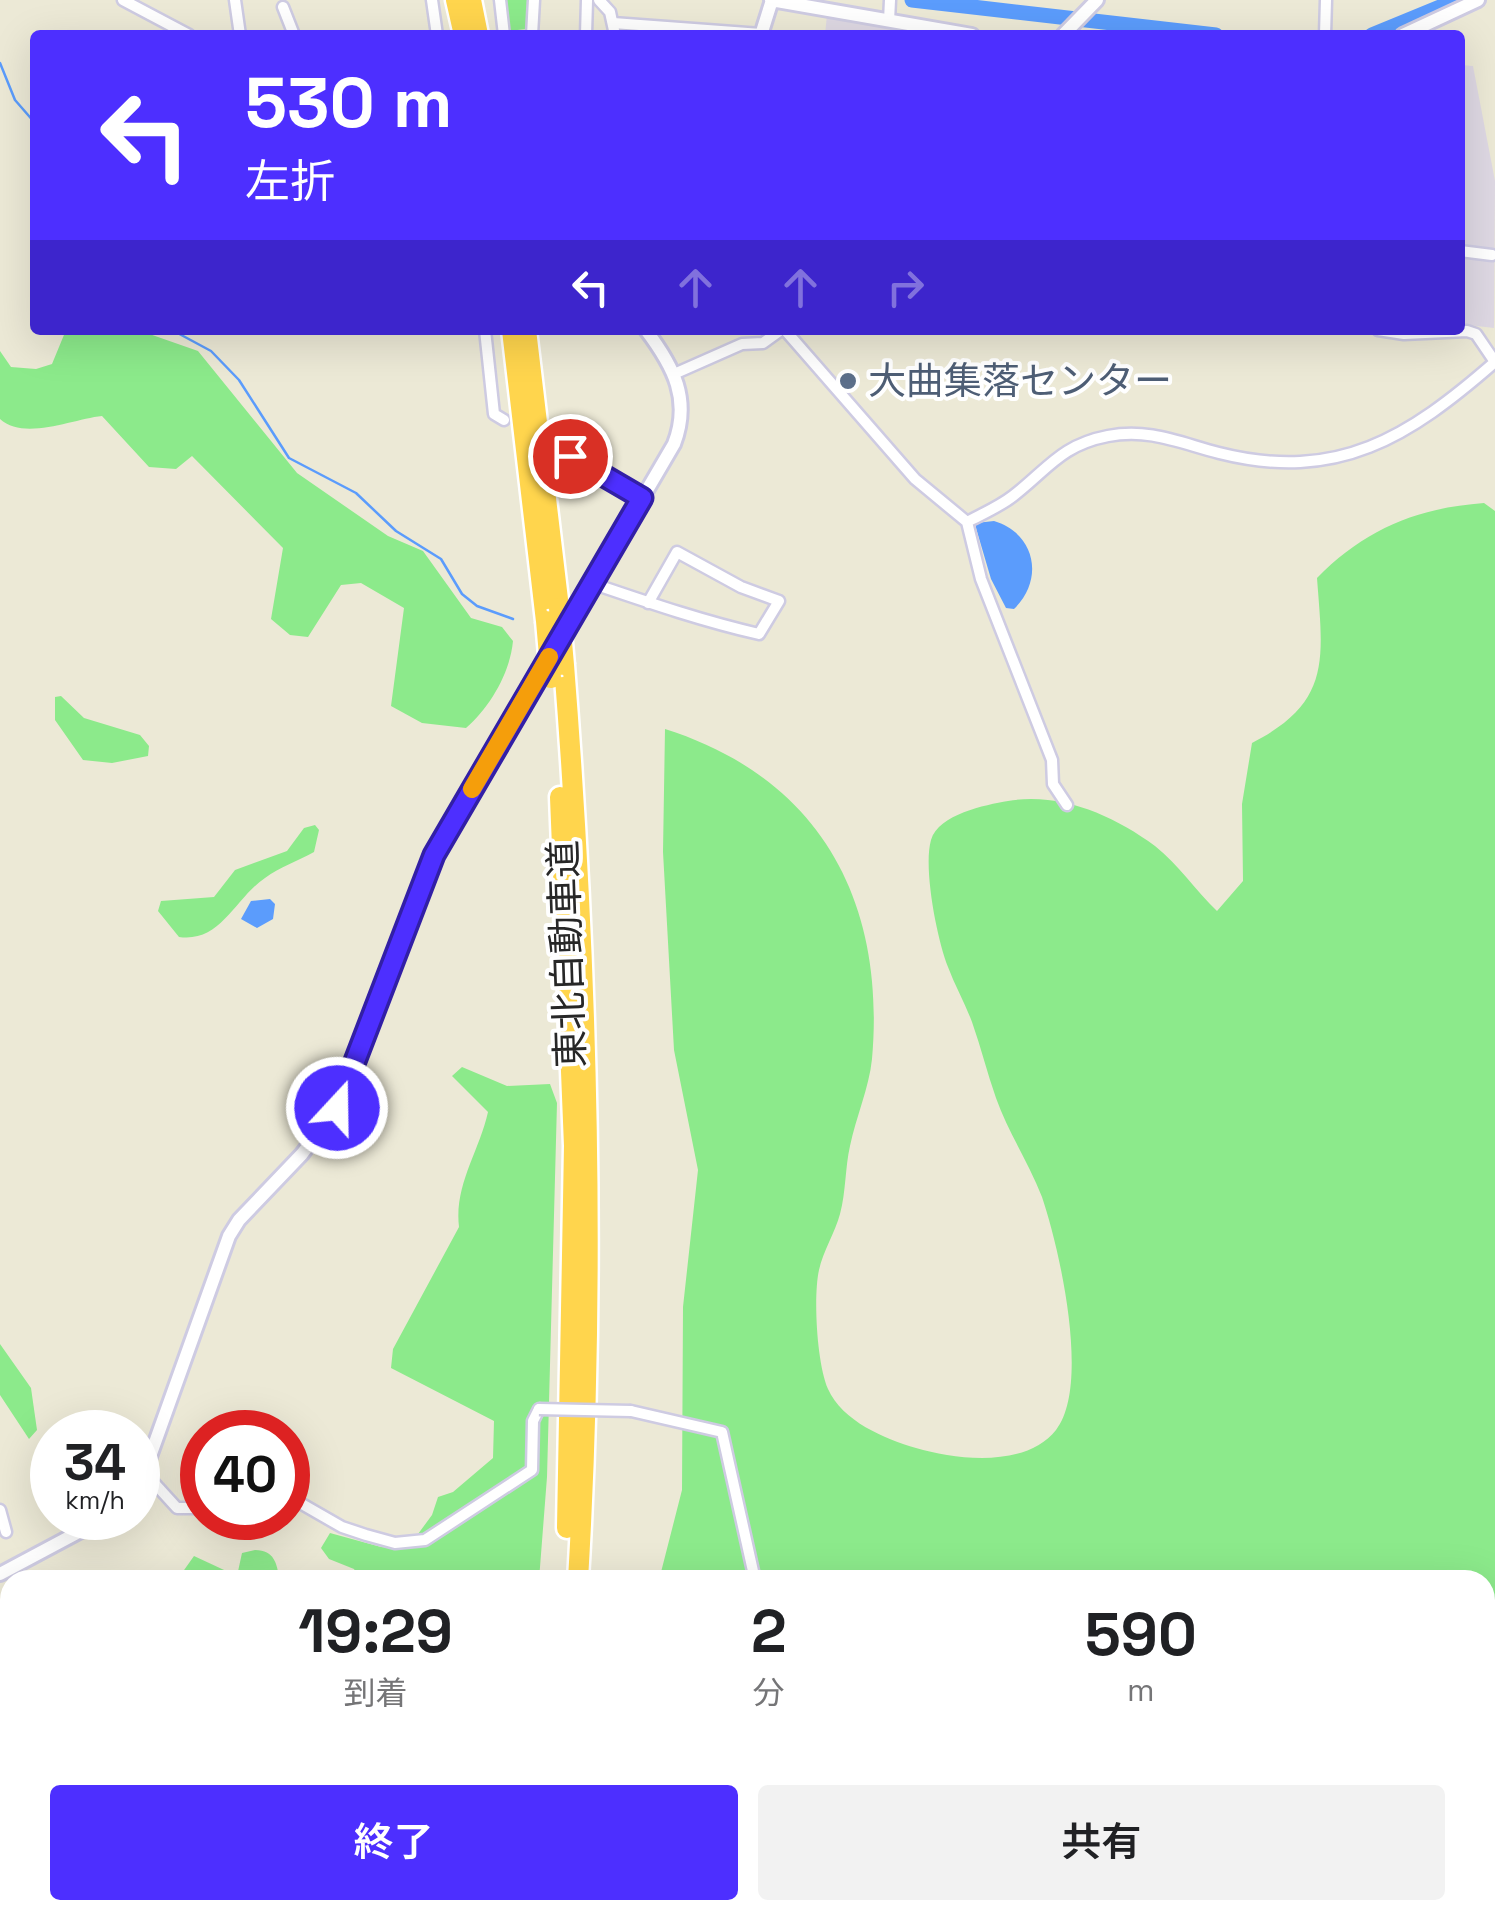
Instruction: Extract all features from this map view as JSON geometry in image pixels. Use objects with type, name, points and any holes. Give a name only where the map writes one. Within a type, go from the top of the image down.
[{"type":"highway","points":[[456,0],[463,30]]},
{"type":"highway","points":[[471,0],[477,30]]},
{"type":"highway","name":"東北自動車道","points":[[513,335],[553,615]]},
{"type":"highway","name":"東北自動車道","points":[[526,335],[558,672],[586,1043],[587,1358],[578,1570]]},
{"type":"highway","name":"東北自動車道","points":[[558,672],[574,1146],[573,1358],[564,1570]]},
{"type":"street","points":[[123,0],[180,30]]},
{"type":"street","points":[[235,0],[239,30]]},
{"type":"street","points":[[432,0],[436,30]]},
{"type":"street","points":[[500,0],[503,30]]},
{"type":"street","points":[[532,30],[534,0]]},
{"type":"street","points":[[586,30],[587,0]]},
{"type":"street","points":[[599,0],[614,29],[643,30]]},
{"type":"street","points":[[762,30],[772,0],[890,10],[956,30]]},
{"type":"street","points":[[1325,30],[1326,0]]},
{"type":"street","points":[[1413,30],[1478,0]]},
{"type":"street","points":[[1069,30],[1092,5]]},
{"type":"street","points":[[283,7],[292,30]]},
{"type":"street","points":[[1465,252],[1492,255]]},
{"type":"street","points":[[966,522],[1009,500],[1059,453],[1107,436],[1142,431],[1244,459],[1296,464],[1372,449],[1438,410],[1495,362],[1476,334],[1465,331]]},
{"type":"street","points":[[486,335],[494,414],[504,420]]},
{"type":"street","points":[[160,1434],[229,1236],[238,1220],[327,1125],[337,1108],[434,855],[642,498],[682,422],[684,402],[674,374],[649,335]]},
{"type":"street","points":[[674,374],[742,344],[763,343],[781,335]]},
{"type":"street","points":[[791,335],[915,479],[966,522],[982,579],[1052,760],[1054,784],[1067,805]]},
{"type":"street","points":[[570,456],[642,498]]},
{"type":"street","points":[[592,583],[648,602],[759,634],[779,601],[741,588],[678,552],[648,602]]},
{"type":"street","points":[[310,1508],[354,1531],[395,1543],[425,1540],[532,1470],[533,1420],[538,1409],[631,1411],[722,1432],[753,1570]]},
{"type":"street","points":[[160,1489],[180,1508]]},
{"type":"street","points":[[0,1510],[6,1532]]},
{"type":"street","points":[[8,1570],[64,1540]]},
{"type":"shaded area","points":[[827,15],[910,30],[826,30]]},
{"type":"shaded area","points":[[1465,65],[1473,66],[1495,181],[1494,328],[1465,325]]},
{"type":"green space","points":[[503,0],[529,0],[527,29],[508,30]]},
{"type":"green space","points":[[64,335],[152,335],[198,351],[297,473],[388,536],[423,551],[471,618],[502,627],[513,641],[503,677],[475,720],[466,728],[422,723],[391,706],[404,608],[361,583],[341,585],[308,637],[290,635],[271,619],[283,548],[192,456],[176,469],[149,467],[102,416],[35,429],[10,425],[0,419],[0,351],[11,367],[36,369],[52,364]]},
{"type":"green space","points":[[1484,503],[1495,511],[1495,1570],[662,1570],[682,1490],[683,1307],[698,1170],[674,1050],[663,852],[665,729],[719,751],[765,779],[802,813],[832,853],[854,898],[867,948],[873,1001],[872,1059],[850,1146],[840,1214],[817,1282],[819,1347],[828,1389],[854,1419],[904,1444],[970,1458],[1027,1451],[1056,1430],[1066,1409],[1071,1350],[1063,1281],[1042,1197],[1001,1111],[972,1022],[944,955],[930,885],[931,840],[943,824],[976,808],[1028,799],[1066,803],[1104,816],[1155,846],[1217,911],[1243,881],[1242,804],[1252,743],[1297,711],[1317,676],[1321,632],[1317,578],[1373,534],[1414,516]]},
{"type":"green space","points":[[61,696],[84,718],[140,735],[149,746],[148,756],[112,763],[83,760],[55,720],[55,697]]},
{"type":"green space","points":[[315,825],[319,830],[314,852],[265,878],[206,933],[179,937],[158,911],[161,901],[214,897],[235,870],[287,851],[304,828]]},
{"type":"green space","points":[[462,1067],[507,1086],[550,1084],[557,1103],[547,1477],[540,1570],[355,1570],[329,1559],[321,1548],[330,1533],[381,1547],[407,1549],[432,1515],[438,1497],[453,1492],[493,1458],[494,1421],[391,1368],[393,1349],[459,1227],[460,1197],[488,1112],[452,1076]]},
{"type":"green space","points":[[0,1344],[31,1388],[34,1410],[30,1410],[29,1439],[0,1395]]},
{"type":"green space","points":[[255,1550],[271,1555],[278,1570],[238,1570],[242,1553]]},
{"type":"green space","points":[[194,1556],[224,1570],[184,1570]]},
{"type":"water","points":[[994,521],[1019,536],[1031,558],[1030,584],[1014,609],[1006,608],[991,579],[976,528],[976,523]]},
{"type":"water","points":[[270,899],[275,904],[273,919],[257,928],[241,919],[251,901]]},
{"type":"waterway","points":[[912,0],[1173,30]]},
{"type":"waterway","points":[[1384,30],[1457,0]]},
{"type":"waterway","points":[[0,63],[15,100],[30,117]]},
{"type":"waterway","points":[[181,335],[211,351],[239,380],[289,458],[356,493],[396,531],[441,559],[462,594],[477,606],[513,619]]},
{"type":"tunnel","points":[[540,440],[569,457]]},
{"type":"slow traffic","points":[[472,789],[549,657]]},
{"type":"place","name":"大曲集落センター","points":[[848,381]]},
{"type":"route","points":[[337,1108],[412,903],[434,855],[642,498],[570,456]]}]
